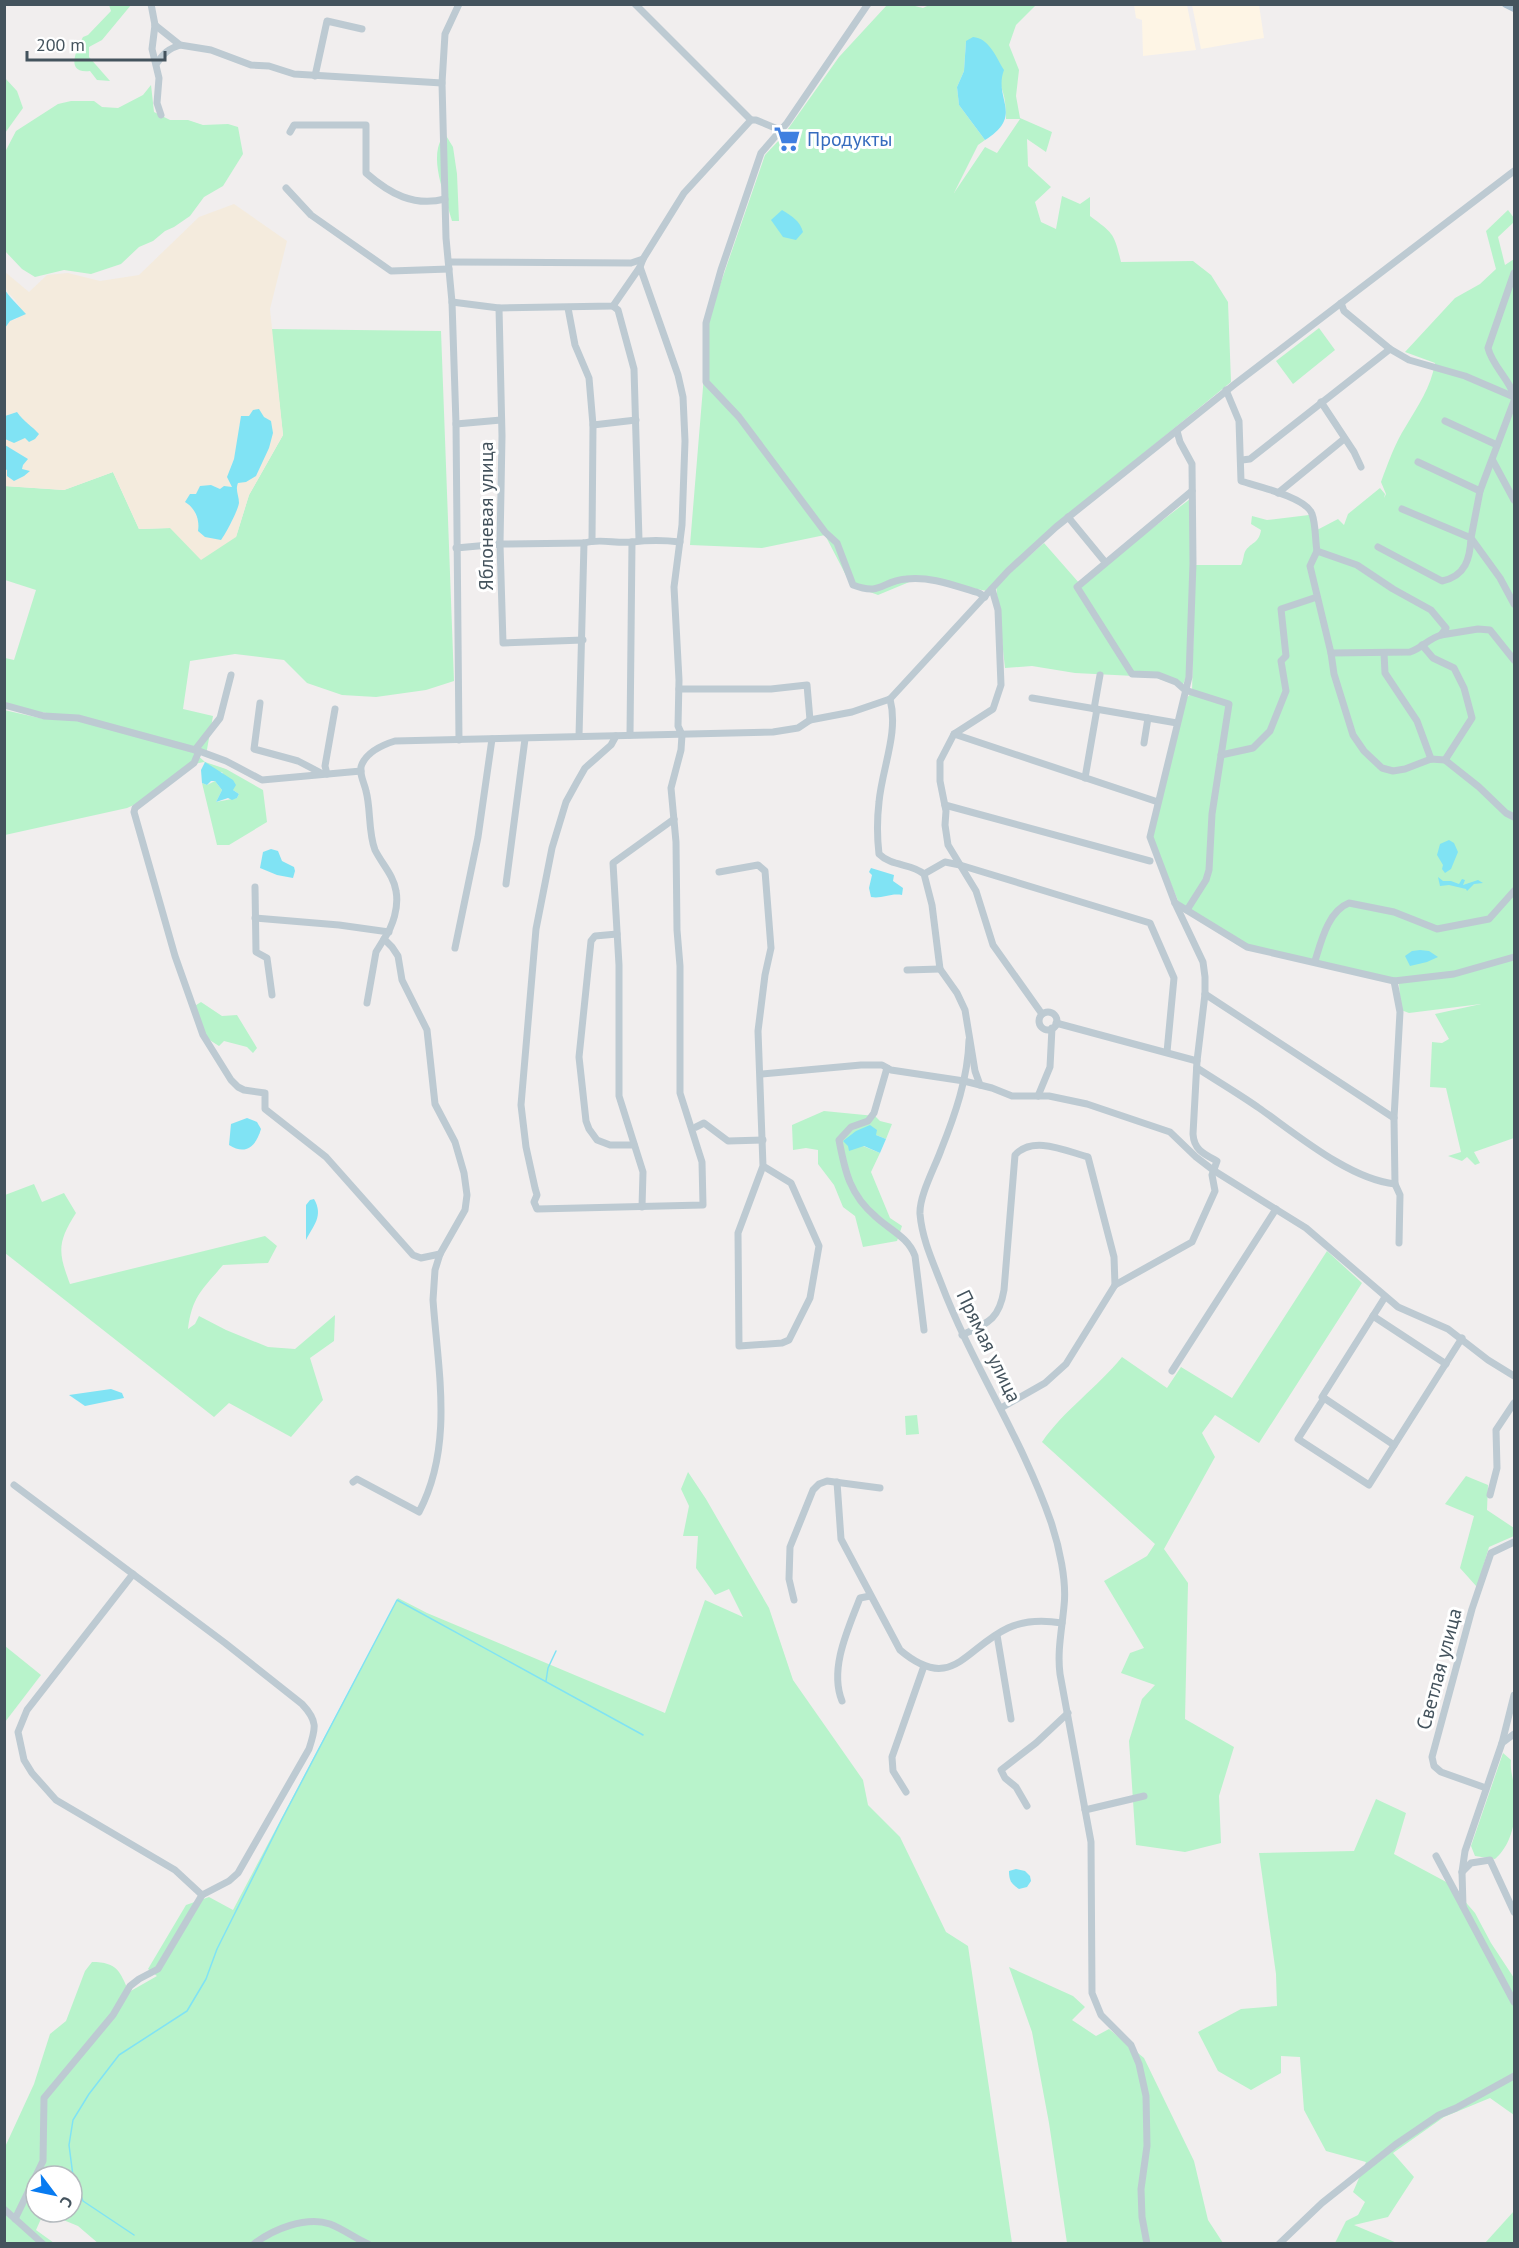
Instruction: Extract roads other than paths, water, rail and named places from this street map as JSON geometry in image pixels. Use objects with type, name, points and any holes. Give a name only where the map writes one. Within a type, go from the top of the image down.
[{"type":"main road","points":[[1506,4],[1515,8]]},
{"type":"street","points":[[151,4],[155,25],[152,49],[158,63]]},
{"type":"street","points":[[459,4],[445,34],[442,83],[446,238],[452,302],[456,424],[459,740]]},
{"type":"street","points":[[635,4],[751,120],[780,130]]},
{"type":"street","points":[[868,4],[780,130],[761,153],[721,270],[706,323],[706,381],[757,440],[825,532],[837,543],[853,585],[867,591],[903,579],[927,578],[979,593],[985,597]]},
{"type":"street","points":[[315,76],[327,21],[362,29]]},
{"type":"street","points":[[155,25],[180,45]]},
{"type":"street","points":[[161,115],[157,103],[158,63],[170,48],[180,45],[211,50],[251,65],[269,66],[294,74],[442,83]]},
{"type":"street","points":[[613,306],[640,267],[684,193],[751,120]]},
{"type":"street","points":[[290,132],[294,125],[366,125],[366,173],[399,197],[430,203],[445,199]]},
{"type":"street","points":[[367,1003],[376,952],[388,932],[394,915],[397,894],[391,877],[374,847],[361,771],[361,765],[366,759],[384,744],[395,741],[773,732],[798,728],[810,720],[852,712],[890,699],[1008,571],[1068,518],[1226,390],[1515,171]]},
{"type":"street","points":[[286,188],[310,214],[391,271],[449,266],[631,263],[643,259]]},
{"type":"street","points":[[616,736],[611,745],[585,768],[566,802],[552,848],[536,928],[531,1001],[521,1088],[522,1125],[536,1188],[537,1195],[534,1202],[537,1209],[703,1205],[702,1162],[680,1093],[680,966],[671,788],[681,750],[682,735],[678,726],[679,689],[674,586],[680,542],[685,441],[683,397],[678,375],[640,267]]},
{"type":"street","points":[[1378,547],[1442,581],[1458,574],[1467,565],[1480,491],[1515,398],[1510,384],[1490,356],[1488,348],[1515,273]]},
{"type":"street","points":[[452,302],[499,308],[613,306],[618,310],[634,369],[636,420],[630,735]]},
{"type":"street","points":[[1341,303],[1344,311],[1390,349],[1409,360],[1466,376],[1515,398]]},
{"type":"street","name":"Яблоневая улица","points":[[499,308],[502,503],[500,544],[503,643],[583,640]]},
{"type":"street","points":[[568,308],[575,345],[589,378],[593,425],[579,736]]},
{"type":"street","points":[[1242,460],[1250,459],[1390,349]]},
{"type":"street","points":[[1226,390],[1239,421],[1241,481],[1278,493],[1308,507],[1312,514],[1317,551],[1310,566],[1332,653],[1334,674],[1353,735],[1364,751],[1382,768],[1393,771],[1431,759],[1445,760],[1479,787],[1506,813],[1515,817]]},
{"type":"street","points":[[1321,402],[1362,467]]},
{"type":"street","points":[[456,424],[501,420]]},
{"type":"street","points":[[593,425],[636,420]]},
{"type":"street","points":[[1445,420],[1497,445]]},
{"type":"street","points":[[1000,1407],[1045,1383],[1066,1364],[1115,1285],[1192,1242],[1215,1191],[1212,1176],[1216,1161],[1198,1150],[1194,1144],[1193,1103],[1205,994],[1203,962],[1175,903],[1150,837],[1190,665],[1194,563],[1192,464],[1180,442],[1177,431]]},
{"type":"street","points":[[1278,493],[1344,439]]},
{"type":"street","points":[[1492,461],[1515,501]]},
{"type":"street","points":[[1418,462],[1480,491]]},
{"type":"street","points":[[1187,910],[1206,880],[1209,870],[1212,814],[1229,704],[1185,690],[1176,682],[1158,675],[1132,674],[1077,586],[1192,490]]},
{"type":"street","points":[[1402,509],[1471,538],[1500,578],[1515,604]]},
{"type":"street","points":[[1068,518],[1105,562]]},
{"type":"street","points":[[456,548],[500,544],[680,542]]},
{"type":"street","points":[[1317,551],[1356,565],[1431,610],[1446,628],[1442,635]]},
{"type":"street","points":[[992,589],[998,610],[1001,685],[993,709],[954,734],[940,761],[945,825],[948,844],[976,891],[993,945],[1042,1014]]},
{"type":"street","points":[[1221,755],[1253,748],[1270,731],[1286,691],[1281,661],[1286,656],[1281,609],[1317,597]]},
{"type":"street","points":[[1332,653],[1410,652],[1430,638],[1478,629],[1490,630],[1515,660]]},
{"type":"street","points":[[1422,645],[1433,658],[1454,668],[1464,688],[1472,718],[1445,760]]},
{"type":"street","points":[[1384,653],[1385,673],[1418,721],[1431,759]]},
{"type":"street","points":[[231,675],[220,718],[197,751],[194,763],[135,808],[175,956],[203,1035],[231,1080],[244,1090],[265,1094],[265,1109],[326,1157],[413,1255],[421,1258],[440,1254]]},
{"type":"street","points":[[1085,778],[1100,675]]},
{"type":"street","points":[[679,689],[771,689],[807,685],[810,720]]},
{"type":"street","points":[[1032,698],[1177,723]]},
{"type":"street","points":[[890,699],[894,726],[879,802],[877,840],[879,854],[892,863],[908,866],[924,874],[932,905],[940,969],[957,993],[965,1010],[975,1071],[980,1085]]},
{"type":"street","points":[[261,703],[254,749],[298,761],[324,773]]},
{"type":"street","points":[[4,705],[44,716],[78,718],[197,751],[226,761],[262,780],[361,771]]},
{"type":"street","points":[[324,773],[335,709]]},
{"type":"street","points":[[1144,743],[1148,718]]},
{"type":"street","points":[[954,734],[1158,802]]},
{"type":"street","points":[[455,948],[478,837],[492,739]]},
{"type":"street","points":[[506,884],[525,739]]},
{"type":"street","points":[[945,805],[1150,861]]},
{"type":"street","points":[[642,1207],[643,1172],[619,1096],[617,934],[613,863],[674,819]]},
{"type":"street","points":[[924,874],[945,862],[960,865],[1150,923],[1174,978],[1167,1053]]},
{"type":"street","points":[[719,872],[758,865],[765,871],[771,948],[760,1014],[764,1166],[738,1233],[739,1346],[782,1343],[789,1340],[810,1298],[819,1246],[791,1184],[764,1166]]},
{"type":"street","points":[[255,887],[256,952],[267,958],[272,995]]},
{"type":"street","points":[[1315,961],[1325,928],[1344,905],[1349,903],[1395,912],[1437,929],[1490,919],[1513,896]]},
{"type":"street","points":[[1175,903],[1247,947],[1394,981],[1454,974],[1515,957]]},
{"type":"street","points":[[255,918],[388,932]]},
{"type":"street","points":[[617,934],[595,936],[591,941],[579,1057],[589,1129],[597,1140],[610,1145],[634,1145]]},
{"type":"street","points":[[352,1482],[357,1479],[419,1512],[431,1487],[438,1453],[441,1402],[433,1300],[435,1270],[440,1254],[465,1210],[466,1195],[464,1173],[455,1142],[435,1104],[427,1030],[402,980],[398,956],[384,939]]},
{"type":"street","points":[[907,970],[940,969]]},
{"type":"street","points":[[1394,981],[1400,1012],[1394,1118],[1395,1184],[1400,1195],[1399,1243]]},
{"type":"street","points":[[1205,994],[1394,1118]]},
{"type":"street","points":[[1038,1096],[1050,1067],[1054,1026],[1056,1017],[1047,1012],[1039,1019],[1042,1027],[1047,1029],[1054,1026],[1167,1053],[1197,1065],[1299,1137],[1357,1173],[1381,1183],[1395,1184]]},
{"type":"street","name":"Прямая улица","points":[[969,1040],[969,1058],[952,1123],[923,1197],[920,1210],[922,1229],[962,1335],[1030,1468],[1048,1515],[1064,1582],[1058,1657],[1091,1842],[1092,1993],[1101,2015],[1131,2045],[1139,2064],[1146,2096],[1147,2146],[1141,2189],[1142,2217],[1147,2244]]},
{"type":"street","points":[[761,1074],[882,1065],[887,1068],[964,1081],[1012,1096],[1049,1096],[1087,1104],[1170,1132],[1213,1170],[1306,1228],[1398,1307],[1436,1322],[1462,1338],[1488,1360],[1515,1376]]},
{"type":"street","points":[[887,1068],[874,1113],[868,1121],[851,1127],[839,1140],[850,1188],[875,1217],[907,1242],[915,1256],[924,1330]]},
{"type":"street","points":[[696,1127],[704,1124],[728,1141],[763,1140]]},
{"type":"street","points":[[962,1335],[990,1321],[1000,1309],[1004,1290],[1015,1155],[1028,1146],[1041,1145],[1088,1157],[1114,1257],[1115,1285]]},
{"type":"street","points":[[1172,1371],[1276,1209]]},
{"type":"street","points":[[1385,1297],[1298,1439],[1369,1485],[1462,1338]]},
{"type":"street","points":[[1373,1316],[1446,1364]]},
{"type":"street","points":[[1324,1398],[1394,1445]]},
{"type":"street","points":[[1490,1495],[1497,1468],[1496,1430],[1515,1403]]},
{"type":"street","points":[[837,1482],[841,1539],[900,1650],[916,1662],[938,1668],[954,1665],[1005,1629],[1030,1621],[1062,1623]]},
{"type":"street","points":[[794,1600],[789,1579],[790,1546],[813,1490],[819,1484],[837,1482],[880,1488]]},
{"type":"street","points":[[14,1485],[132,1574],[227,1640],[302,1704],[311,1714],[315,1726],[309,1749],[238,1873],[229,1881],[202,1895],[158,1969],[130,1986],[113,2015],[44,2098],[43,2162],[15,2219]]},
{"type":"street","name":"Светлая улица","points":[[1486,1788],[1441,1772],[1434,1766],[1432,1757],[1472,1609],[1491,1553],[1515,1542]]},
{"type":"street","points":[[132,1574],[27,1710],[18,1732],[24,1760],[32,1773],[56,1800],[175,1870],[202,1895]]},
{"type":"street","points":[[842,1701],[838,1689],[837,1671],[847,1633],[860,1598],[870,1596]]},
{"type":"street","points":[[997,1635],[1011,1719]]},
{"type":"street","points":[[906,1792],[893,1772],[892,1757],[924,1666]]},
{"type":"street","points":[[1463,1906],[1462,1872],[1465,1851],[1502,1743],[1515,1695]]},
{"type":"street","points":[[1027,1806],[1016,1787],[1005,1778],[1001,1770],[1041,1739],[1068,1713]]},
{"type":"street","points":[[1502,1743],[1515,1734]]},
{"type":"street","points":[[1085,1810],[1144,1796]]},
{"type":"street","points":[[1436,1856],[1515,2002]]},
{"type":"street","points":[[1462,1872],[1472,1863],[1490,1860],[1515,1912]]},
{"type":"street","points":[[1279,2244],[1322,2203],[1395,2145],[1439,2115],[1515,2076]]},
{"type":"street","points":[[4,2209],[43,2244]]},
{"type":"street","points":[[254,2244],[272,2232],[310,2222],[329,2224],[368,2244]]},
{"type":"water","points":[[973,37],[988,44],[1004,70],[1002,90],[1006,115],[997,131],[985,140],[959,105],[957,87],[964,71],[966,41]]},
{"type":"water","points":[[782,210],[795,219],[802,228],[803,232],[796,240],[783,237],[771,220]]},
{"type":"water","points":[[4,288],[26,314],[10,321],[5,328]]},
{"type":"water","points":[[259,409],[264,417],[271,421],[273,433],[269,448],[256,476],[246,482],[238,483],[239,503],[232,522],[221,540],[205,537],[198,531],[194,511],[185,502],[190,494],[196,494],[200,486],[211,485],[220,489],[224,486],[232,487],[227,477],[234,459],[241,416],[249,416],[253,410]]},
{"type":"water","points":[[17,412],[39,434],[35,439],[29,442],[25,438],[14,443],[5,439],[5,416]]},
{"type":"water","points":[[5,445],[28,459],[22,469],[30,471],[14,481],[7,476],[5,469]]},
{"type":"water","points":[[205,762],[233,780],[236,785],[233,790],[239,794],[237,798],[216,802],[222,790],[215,781],[207,785],[202,783],[201,770]]},
{"type":"water","points":[[1449,840],[1454,843],[1458,852],[1451,869],[1445,873],[1437,855],[1440,844]]},
{"type":"water","points":[[271,849],[278,851],[282,861],[294,867],[293,878],[260,868],[263,852]]},
{"type":"water","points":[[871,868],[894,875],[893,881],[903,888],[902,895],[871,897],[869,888],[872,875],[869,872]]},
{"type":"water","points":[[1438,877],[1443,881],[1459,884],[1462,879],[1465,880],[1463,885],[1478,880],[1483,883],[1474,884],[1467,891],[1449,885],[1440,886]]},
{"type":"water","points":[[1412,951],[1429,951],[1438,957],[1410,966],[1405,956]]},
{"type":"water","points":[[247,1118],[257,1122],[261,1129],[250,1147],[240,1150],[229,1145],[231,1124]]},
{"type":"water","points":[[870,1125],[877,1130],[876,1135],[886,1139],[880,1153],[864,1146],[849,1151],[843,1141],[856,1131]]},
{"type":"water","points":[[314,1199],[318,1216],[306,1240],[306,1205]]},
{"type":"water","points":[[111,1389],[122,1393],[124,1398],[85,1406],[69,1395]]},
{"type":"water","points":[[1016,1869],[1025,1871],[1030,1876],[1031,1881],[1027,1887],[1019,1889],[1011,1882],[1009,1871]]},
{"type":"waterway","points":[[134,2235],[83,2201],[73,2176],[69,2145],[73,2120],[89,2094],[119,2055],[187,2011],[206,1979],[217,1949],[281,1821],[397,1600],[643,1735]]},
{"type":"waterway","points":[[546,1681],[548,1668],[556,1651]]},
{"type":"place","name":"Продукты","points":[[787,139]]}]
